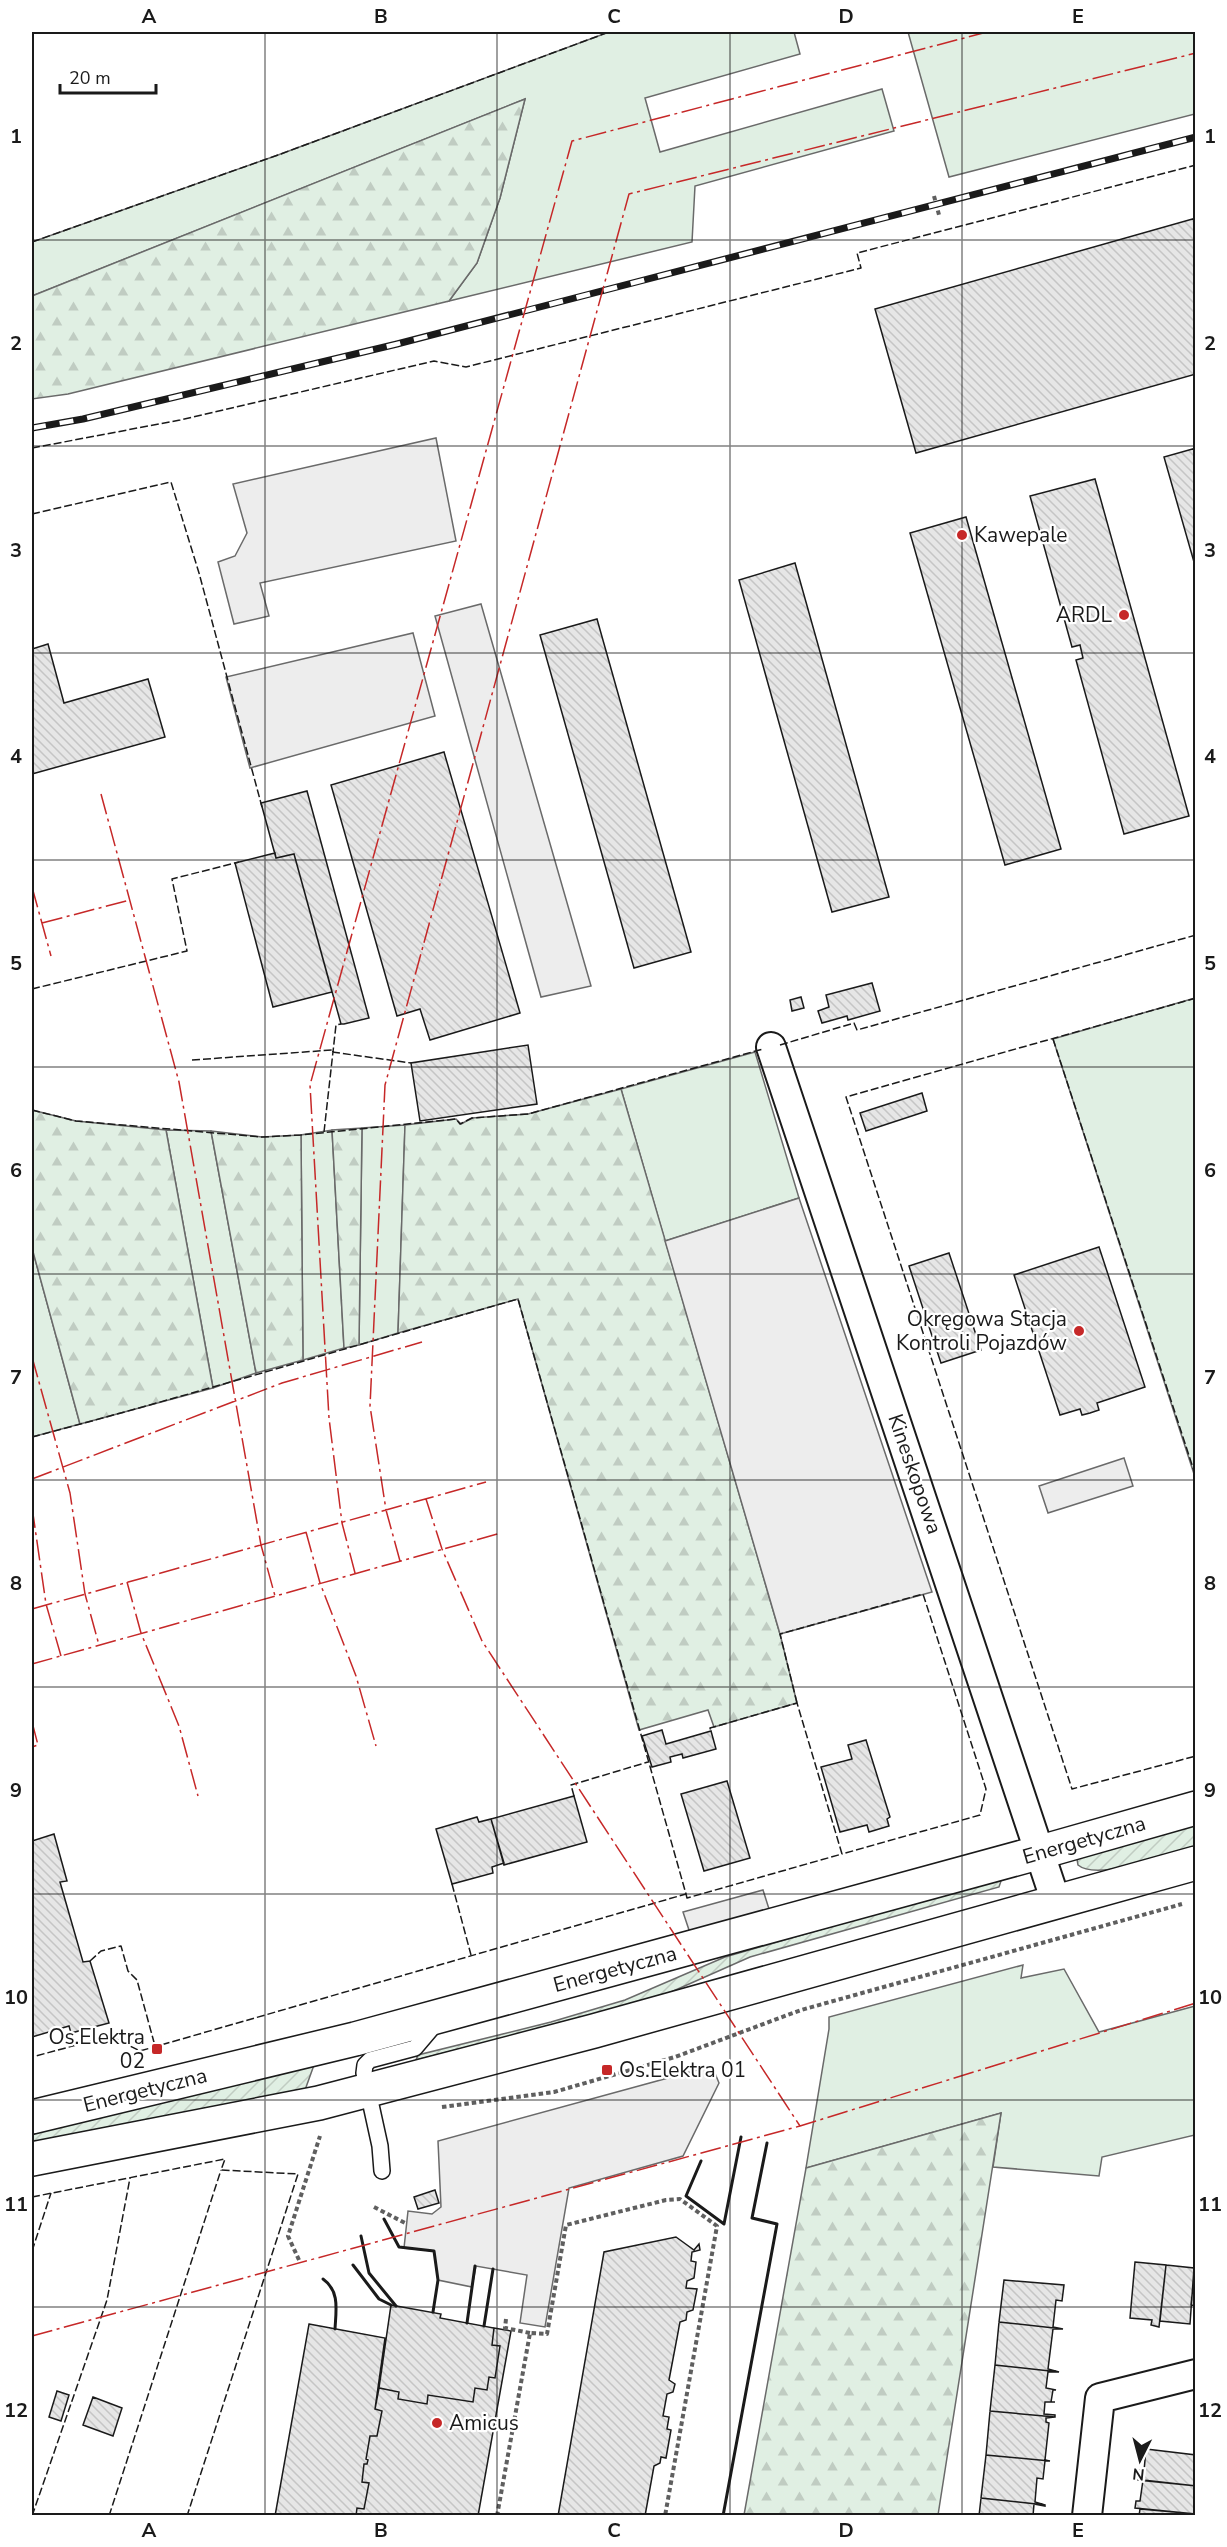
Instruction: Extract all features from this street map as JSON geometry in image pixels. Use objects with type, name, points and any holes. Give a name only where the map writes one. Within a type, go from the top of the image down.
[{"type":"street","name":"Kineskopowa","points":[[771,1047],[1056,1902]]},
{"type":"street","name":"Energetyczna","points":[[32,2117],[355,2039],[1196,1808]]},
{"type":"street","name":"Energetyczna","points":[[32,2159],[320,2103],[594,2031],[1196,1863]]},
{"type":"street","points":[[1087,2516],[1100,2398],[1196,2374]]},
{"type":"lane","points":[[382,2171],[380,2146],[364,2073],[365,2065],[370,2060],[415,2048],[444,2015]]},
{"type":"path","points":[[934,196],[939,215]]},
{"type":"path","points":[[299,2260],[288,2236],[323,2127]]},
{"type":"path","points":[[506,2319],[504,2328],[547,2334],[566,2225],[666,2200],[680,2199],[717,2226],[665,2516]]},
{"type":"path","points":[[374,2207],[407,2224]]},
{"type":"path","points":[[497,2516],[530,2332]]},
{"type":"green space","points":[[609,32],[794,32],[800,54],[645,98],[660,152],[882,89],[894,131],[695,186],[692,242],[449,301],[477,263],[500,198],[525,99],[32,296],[32,242],[278,155]]},
{"type":"green space","points":[[908,32],[1195,32],[1195,114],[949,177]]},
{"type":"green space","points":[[525,99],[500,198],[477,263],[449,301],[68,394],[32,399],[32,296]]},
{"type":"green space","points":[[1196,998],[1195,1477],[1053,1039]]},
{"type":"green space","points":[[755,1052],[799,1198],[665,1241],[621,1089]]},
{"type":"green space","points":[[621,1089],[780,1634],[797,1703],[714,1727],[708,1710],[639,1730],[518,1299],[398,1333],[405,1125],[456,1119],[461,1124],[472,1118],[528,1114]]},
{"type":"green space","points":[[32,1110],[76,1121],[166,1130],[213,1388],[80,1424],[32,1248]]},
{"type":"green space","points":[[405,1125],[398,1333],[359,1345],[362,1128]]},
{"type":"green space","points":[[362,1128],[359,1345],[344,1348],[332,1130]]},
{"type":"green space","points":[[166,1130],[211,1131],[256,1373],[213,1388]]},
{"type":"green space","points":[[332,1130],[344,1348],[303,1360],[301,1135]]},
{"type":"green space","points":[[211,1131],[262,1137],[301,1135],[303,1360],[256,1373]]},
{"type":"green space","points":[[32,1248],[80,1424],[32,1437]]},
{"type":"green space","points":[[1195,1823],[1195,1846],[1153,1860],[1117,1868],[1088,1869],[1078,1865],[1077,1859]]},
{"type":"green space","points":[[997,1879],[1001,1881],[999,1887],[750,1957],[653,2000],[416,2060],[418,2055],[551,2022],[625,2000],[725,1957]]},
{"type":"green space","points":[[1023,1965],[1021,1978],[1064,1969],[1099,2032],[1195,2006],[1195,2135],[1102,2157],[1099,2176],[993,2167],[1001,2113],[806,2168],[829,2029],[829,2017]]},
{"type":"green space","points":[[314,2065],[305,2090],[32,2143],[32,2133]]},
{"type":"green space","points":[[1001,2113],[938,2515],[744,2515],[806,2168]]},
{"type":"shaded area","points":[[436,438],[456,541],[260,583],[269,616],[234,624],[218,562],[235,556],[247,533],[233,484]]},
{"type":"shaded area","points":[[481,604],[591,986],[541,997],[435,616]]},
{"type":"shaded area","points":[[413,633],[435,716],[250,768],[226,677]]},
{"type":"shaded area","points":[[799,1198],[932,1592],[780,1634],[665,1241]]},
{"type":"shaded area","points":[[1124,1458],[1133,1486],[1048,1513],[1039,1486]]},
{"type":"shaded area","points":[[763,1890],[769,1909],[774,1911],[691,1936],[683,1912]]},
{"type":"shaded area","points":[[712,2066],[719,2083],[683,2156],[569,2188],[545,2327],[520,2323],[527,2275],[476,2266],[472,2287],[438,2280],[434,2251],[404,2248],[408,2211],[432,2214],[441,2207],[438,2141]]},
{"type":"building","points":[[1196,218],[1196,374],[916,453],[875,309]]},
{"type":"building","points":[[1196,448],[1196,569],[1164,457]]},
{"type":"building","points":[[1095,479],[1189,816],[1124,834],[1076,660],[1083,658],[1080,645],[1072,647],[1030,496]]},
{"type":"building","points":[[966,517],[1061,849],[1005,865],[910,533]]},
{"type":"building","points":[[795,563],[889,897],[832,912],[739,580]]},
{"type":"building","points":[[597,619],[691,952],[634,968],[540,635]]},
{"type":"building","points":[[48,644],[64,703],[148,679],[165,737],[32,774],[32,649]]},
{"type":"building","points":[[444,752],[520,1013],[430,1040],[420,1009],[397,1016],[331,785]]},
{"type":"building","points":[[307,791],[369,1018],[344,1024],[341,1024],[294,854],[276,858],[261,803]]},
{"type":"building","points":[[275,853],[276,858],[294,854],[332,992],[273,1007],[235,863]]},
{"type":"building","points":[[872,983],[880,1011],[848,1020],[847,1016],[822,1023],[818,1011],[829,1007],[826,995]]},
{"type":"building","points":[[801,997],[804,1008],[792,1011],[790,1000]]},
{"type":"building","points":[[528,1045],[537,1104],[420,1121],[411,1063]]},
{"type":"building","points":[[922,1093],[927,1111],[866,1131],[860,1113]]},
{"type":"building","name":"Okręgowa Stacja Kontroli Pojazdów","points":[[1099,1247],[1145,1387],[1097,1403],[1099,1410],[1090,1413],[1082,1415],[1080,1409],[1060,1415],[1014,1275]]},
{"type":"building","points":[[949,1253],[981,1350],[941,1363],[909,1266]]},
{"type":"building","points":[[662,1730],[666,1744],[711,1731],[716,1749],[683,1758],[682,1754],[670,1757],[671,1762],[652,1767],[642,1736]]},
{"type":"building","points":[[866,1740],[890,1817],[887,1819],[889,1826],[869,1832],[867,1825],[840,1832],[821,1767],[852,1759],[848,1745]]},
{"type":"building","points":[[727,1781],[750,1858],[704,1871],[681,1794]]},
{"type":"building","points":[[574,1796],[587,1842],[504,1865],[491,1819]]},
{"type":"building","points":[[477,1817],[479,1822],[491,1819],[504,1863],[492,1867],[493,1873],[452,1884],[436,1829]]},
{"type":"building","points":[[54,1834],[67,1881],[60,1882],[83,1962],[90,1961],[109,2023],[71,2033],[69,2026],[32,2037],[32,1841]]},
{"type":"building","points":[[435,2190],[439,2203],[418,2209],[414,2197]]},
{"type":"building","points":[[676,2237],[694,2250],[699,2244],[700,2250],[692,2252],[691,2261],[696,2262],[694,2278],[687,2281],[686,2288],[697,2289],[693,2310],[687,2312],[686,2320],[680,2322],[669,2380],[675,2384],[673,2392],[667,2394],[663,2416],[669,2417],[667,2429],[671,2430],[666,2458],[661,2457],[660,2463],[654,2466],[645,2516],[558,2516],[604,2252]]},
{"type":"building","points":[[1196,2258],[1196,2306],[1191,2305]]},
{"type":"building","points":[[1135,2262],[1166,2265],[1159,2327],[1151,2325],[1152,2320],[1130,2318]]},
{"type":"building","points":[[1166,2265],[1194,2268],[1190,2324],[1160,2321]]},
{"type":"building","points":[[1004,2280],[1064,2285],[1062,2301],[1056,2300],[1053,2327],[1063,2329],[999,2322]]},
{"type":"building","points":[[391,2305],[441,2314],[440,2318],[494,2328],[492,2345],[500,2346],[495,2378],[489,2377],[487,2390],[475,2388],[473,2402],[428,2395],[427,2404],[398,2399],[399,2392],[379,2388]]},
{"type":"building","points":[[999,2322],[1063,2329],[1053,2329],[1048,2369],[1059,2372],[995,2365]]},
{"type":"building","points":[[309,2324],[385,2338],[375,2409],[382,2411],[377,2436],[370,2436],[366,2459],[368,2460],[367,2464],[364,2464],[362,2482],[369,2483],[364,2509],[357,2508],[356,2516],[275,2516]]},
{"type":"building","name":"Amicus","points":[[494,2328],[511,2331],[478,2516],[356,2516],[357,2508],[364,2509],[369,2483],[362,2482],[364,2464],[367,2464],[368,2460],[366,2459],[370,2436],[377,2436],[382,2411],[375,2409],[379,2388],[399,2392],[398,2399],[427,2404],[428,2395],[473,2402],[475,2388],[487,2390],[489,2377],[495,2378],[500,2346],[492,2345]]},
{"type":"building","points":[[995,2365],[1059,2372],[1048,2372],[1046,2388],[1056,2390],[1053,2390],[1051,2402],[1045,2402],[1044,2414],[1055,2415],[1055,2417],[990,2411]]},
{"type":"building","points":[[57,2391],[69,2395],[61,2421],[49,2417]]},
{"type":"building","points":[[93,2397],[122,2408],[113,2436],[83,2425]]},
{"type":"building","points":[[990,2411],[1055,2417],[1046,2418],[1046,2422],[1049,2423],[1045,2460],[1050,2461],[986,2455]]},
{"type":"building","points":[[1146,2449],[1196,2455],[1196,2486],[1138,2480],[1139,2470],[1144,2471]]},
{"type":"building","points":[[986,2455],[1050,2461],[1045,2461],[1043,2479],[1037,2478],[1035,2502],[1045,2505],[981,2498]]},
{"type":"building","points":[[1143,2480],[1196,2486],[1196,2514],[1135,2508],[1136,2501],[1140,2501]]},
{"type":"building","points":[[981,2498],[1045,2505],[1045,2506],[1034,2504],[1033,2516],[979,2516]]},
{"type":"building","points":[[1140,2509],[1196,2514],[1196,2516],[1139,2516]]},
{"type":"railway","points":[[32,428],[83,419],[397,344],[1196,137]]},
{"type":"fence","points":[[32,242],[278,155],[609,32]]},
{"type":"fence","points":[[32,448],[180,420],[434,361],[466,367],[861,268],[857,253],[1196,165]]},
{"type":"fence","points":[[32,514],[171,482],[199,573],[262,807]]},
{"type":"fence","points":[[32,989],[187,951],[172,879],[239,862]]},
{"type":"fence","points":[[780,1045],[854,1023],[857,1030],[1196,935]]},
{"type":"fence","points":[[1196,998],[846,1097],[1072,1789],[1196,1756]]},
{"type":"fence","points":[[324,1132],[336,1025],[341,1024]]},
{"type":"fence","points":[[1053,1039],[1196,1477]]},
{"type":"fence","points":[[32,1110],[76,1121],[262,1137],[456,1119],[460,1124],[472,1118],[528,1114],[763,1049]]},
{"type":"fence","points":[[192,1060],[332,1050]]},
{"type":"fence","points":[[332,1052],[411,1063]]},
{"type":"fence","points":[[32,1437],[215,1387],[518,1299],[686,1894],[140,2051],[110,2036],[32,2057]]},
{"type":"fence","points":[[797,1703],[780,1634],[923,1594],[986,1789],[980,1815],[842,1854]]},
{"type":"fence","points":[[686,1894],[687,1898],[842,1854],[797,1703],[710,1728],[711,1731]]},
{"type":"fence","points":[[574,1796],[571,1785],[648,1762]]},
{"type":"fence","points":[[452,1884],[471,1955]]},
{"type":"fence","points":[[90,1961],[101,1951],[121,1946],[128,1971],[137,1980],[155,2046]]},
{"type":"fence","points":[[32,2197],[225,2159],[221,2170],[298,2174],[187,2516]]},
{"type":"fence","points":[[109,2516],[221,2170]]},
{"type":"fence","points":[[32,2516],[107,2300],[130,2178]]},
{"type":"fence","points":[[32,2251],[51,2193]]},
{"type":"wall","points":[[701,2161],[686,2196],[724,2224],[741,2137]]},
{"type":"wall","points":[[723,2516],[777,2224],[752,2218],[767,2143]]},
{"type":"wall","points":[[384,2219],[399,2247],[434,2251],[438,2280],[433,2312]]},
{"type":"wall","points":[[361,2236],[369,2273],[396,2306]]},
{"type":"wall","points":[[353,2265],[379,2299],[391,2305]]},
{"type":"wall","points":[[467,2323],[475,2266]]},
{"type":"wall","points":[[484,2326],[493,2269]]},
{"type":"wall","points":[[323,2279],[335,2295],[335,2329]]},
{"type":"power","points":[[355,1573],[342,1523],[329,1418],[310,1085],[572,141],[987,32]]},
{"type":"power","points":[[400,1561],[386,1510],[370,1406],[385,1085],[629,194],[1196,53]]},
{"type":"power","points":[[101,794],[179,1082],[261,1545],[275,1596]]},
{"type":"power","points":[[32,887],[51,956]]},
{"type":"power","points":[[42,923],[130,900]]},
{"type":"power","points":[[32,1479],[282,1383],[422,1342]]},
{"type":"power","points":[[32,1357],[70,1493],[85,1594],[99,1645]]},
{"type":"power","points":[[32,1609],[486,1482]]},
{"type":"power","points":[[426,1499],[442,1549],[482,1641],[800,2126]]},
{"type":"power","points":[[32,1507],[46,1604],[61,1656]]},
{"type":"power","points":[[306,1532],[320,1583],[356,1676],[376,1746]]},
{"type":"power","points":[[32,1664],[501,1533]]},
{"type":"power","points":[[127,1582],[141,1633],[179,1726],[198,1796]]},
{"type":"power","points":[[32,1722],[38,1745],[32,1747]]},
{"type":"power","points":[[32,2336],[800,2126],[1196,2003]]},
{"type":"place","name":"Kawepale","points":[[962,535]]},
{"type":"place","name":"ARDL","points":[[1124,615]]},
{"type":"place","name":"Okręgowa Stacja Kontroli Pojazdów","points":[[1079,1331]]},
{"type":"place","name":"Os.Elektra 02","points":[[157,2049]]},
{"type":"place","name":"Os.Elektra 01","points":[[607,2070]]},
{"type":"place","name":"Amicus","points":[[437,2423]]}]
